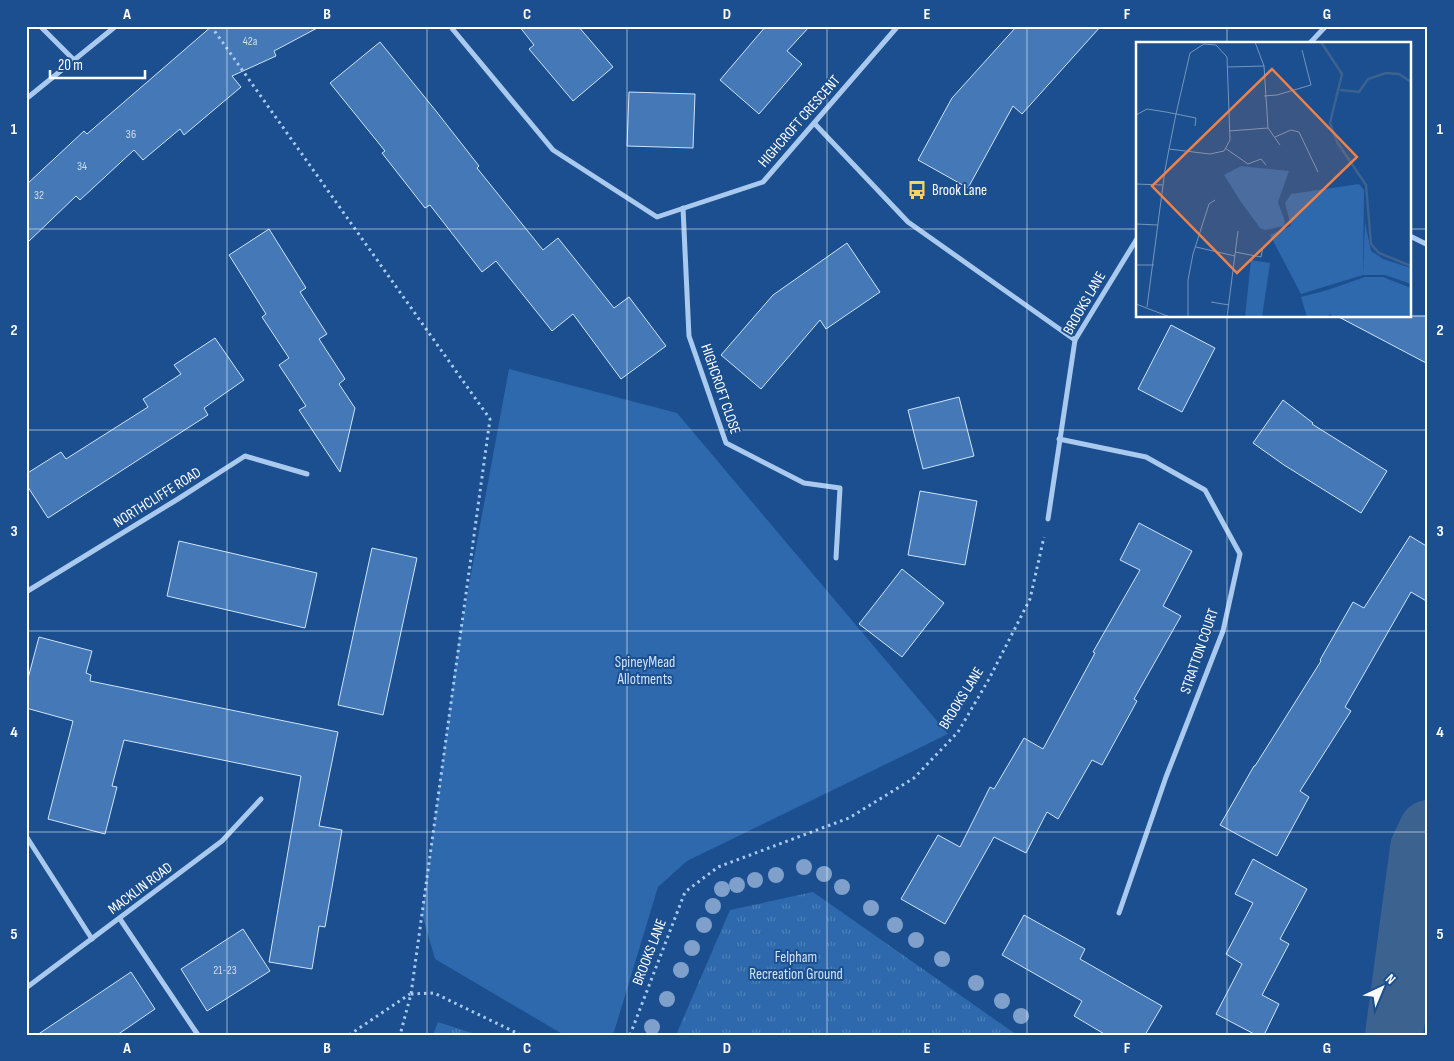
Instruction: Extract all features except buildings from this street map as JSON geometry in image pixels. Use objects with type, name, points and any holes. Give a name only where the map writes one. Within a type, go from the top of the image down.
[{"type":"street","points":[[40,26],[74,60]]},
{"type":"street","points":[[26,99],[116,26]]},
{"type":"street","name":"HIGHCROFT CRESCENT","points":[[450,26],[553,150],[657,217],[763,182],[898,26]]},
{"type":"street","points":[[1311,42],[1326,26]]},
{"type":"street","points":[[814,123],[908,222],[1075,340]]},
{"type":"street","name":"HIGHCROFT CLOSE","points":[[683,208],[689,336],[726,443],[804,484],[840,488],[836,558]]},
{"type":"street","points":[[1412,237],[1428,245]]},
{"type":"street","name":"BROOKS LANE","points":[[1048,520],[1075,340],[1136,240]]},
{"type":"street","name":"STRATTON COURT","points":[[1059,439],[1146,457],[1205,490],[1240,554],[1222,632],[1166,777],[1119,913]]},
{"type":"street","name":"NORTHCLIFFE ROAD","points":[[26,592],[245,456],[307,474]]},
{"type":"street","name":"MACKLIN ROAD","points":[[26,988],[222,841],[261,799]]},
{"type":"street","points":[[26,836],[92,939]]},
{"type":"street","points":[[120,919],[198,1035]]},
{"type":"path","points":[[211,26],[490,419],[411,994],[400,1035]]},
{"type":"path","name":"BROOKS LANE","points":[[630,1035],[686,892],[718,868],[849,818],[914,778],[958,732],[989,679],[1030,599],[1048,520]]},
{"type":"path","points":[[349,1035],[411,994],[434,993],[521,1035]]},
{"type":"green space","name":"SpineyMead Allotments","points":[[509,369],[677,413],[948,734],[687,861],[658,887],[614,1032],[607,1035],[564,1035],[435,959],[422,914],[459,639]]},
{"type":"green space","name":"Felpham Recreation Ground","points":[[813,892],[1017,1035],[676,1035],[730,910]]},
{"type":"green space","points":[[438,1022],[478,1035],[433,1035]]},
{"type":"waterway","points":[[1394,1035],[1419,848],[1428,829]]},
{"type":"place","name":"Brook Lane","points":[[917,190]]}]
